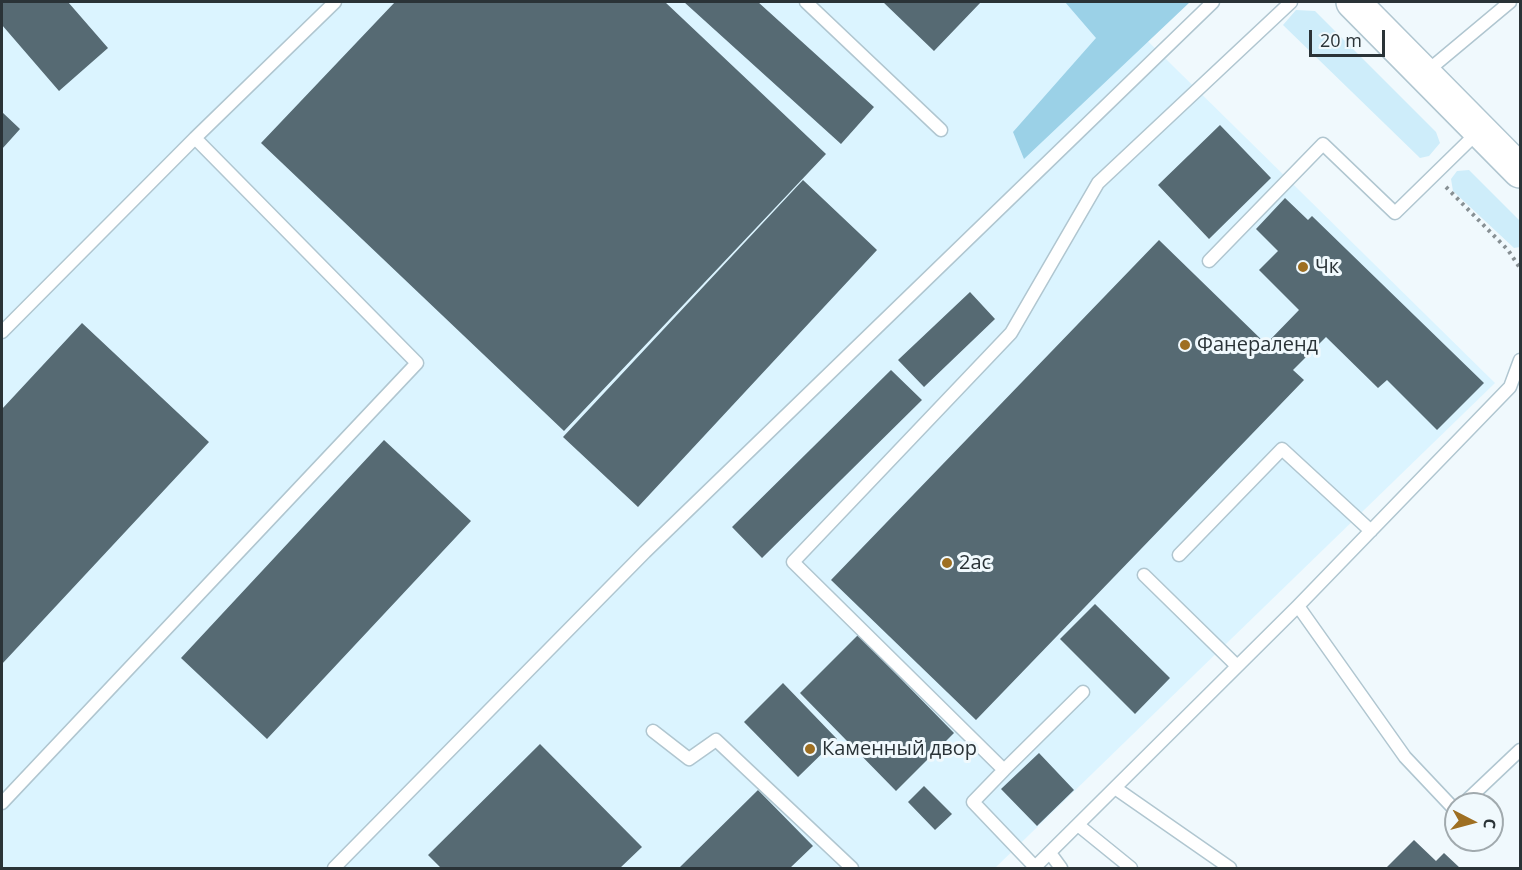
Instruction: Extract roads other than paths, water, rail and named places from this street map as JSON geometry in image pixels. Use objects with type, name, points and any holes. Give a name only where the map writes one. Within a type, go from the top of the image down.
[{"type":"main road","points":[[1353,2],[1521,171]]},
{"type":"lane","points":[[2,332],[195,138],[335,2]]},
{"type":"lane","points":[[806,2],[941,130]]},
{"type":"lane","points":[[334,868],[645,552],[1213,2]]},
{"type":"lane","points":[[1004,770],[793,562],[1011,333],[1098,183],[1291,2]]},
{"type":"lane","points":[[1425,73],[1510,2]]},
{"type":"lane","points":[[1209,261],[1323,144],[1395,213],[1480,130]]},
{"type":"lane","points":[[2,803],[417,363],[195,138]]},
{"type":"lane","points":[[1083,692],[973,802],[1034,868],[1298,606],[1510,387],[1521,360]]},
{"type":"lane","points":[[1179,555],[1282,449],[1371,531]]},
{"type":"lane","points":[[1144,575],[1237,666]]},
{"type":"lane","points":[[1298,606],[1405,757],[1444,798]]},
{"type":"lane","points":[[653,731],[689,759],[716,740],[852,868]]},
{"type":"lane","points":[[1476,792],[1521,750]]},
{"type":"lane","points":[[1115,788],[1230,868]]},
{"type":"lane","points":[[1078,825],[1131,868]]},
{"type":"lane","points":[[1050,853],[1061,868]]},
{"type":"place","name":"Чк","points":[[1303,267]]},
{"type":"place","name":"Фанераленд","points":[[1185,345]]},
{"type":"place","name":"2ас","points":[[947,563]]},
{"type":"place","name":"Каменный двор","points":[[810,749]]}]
